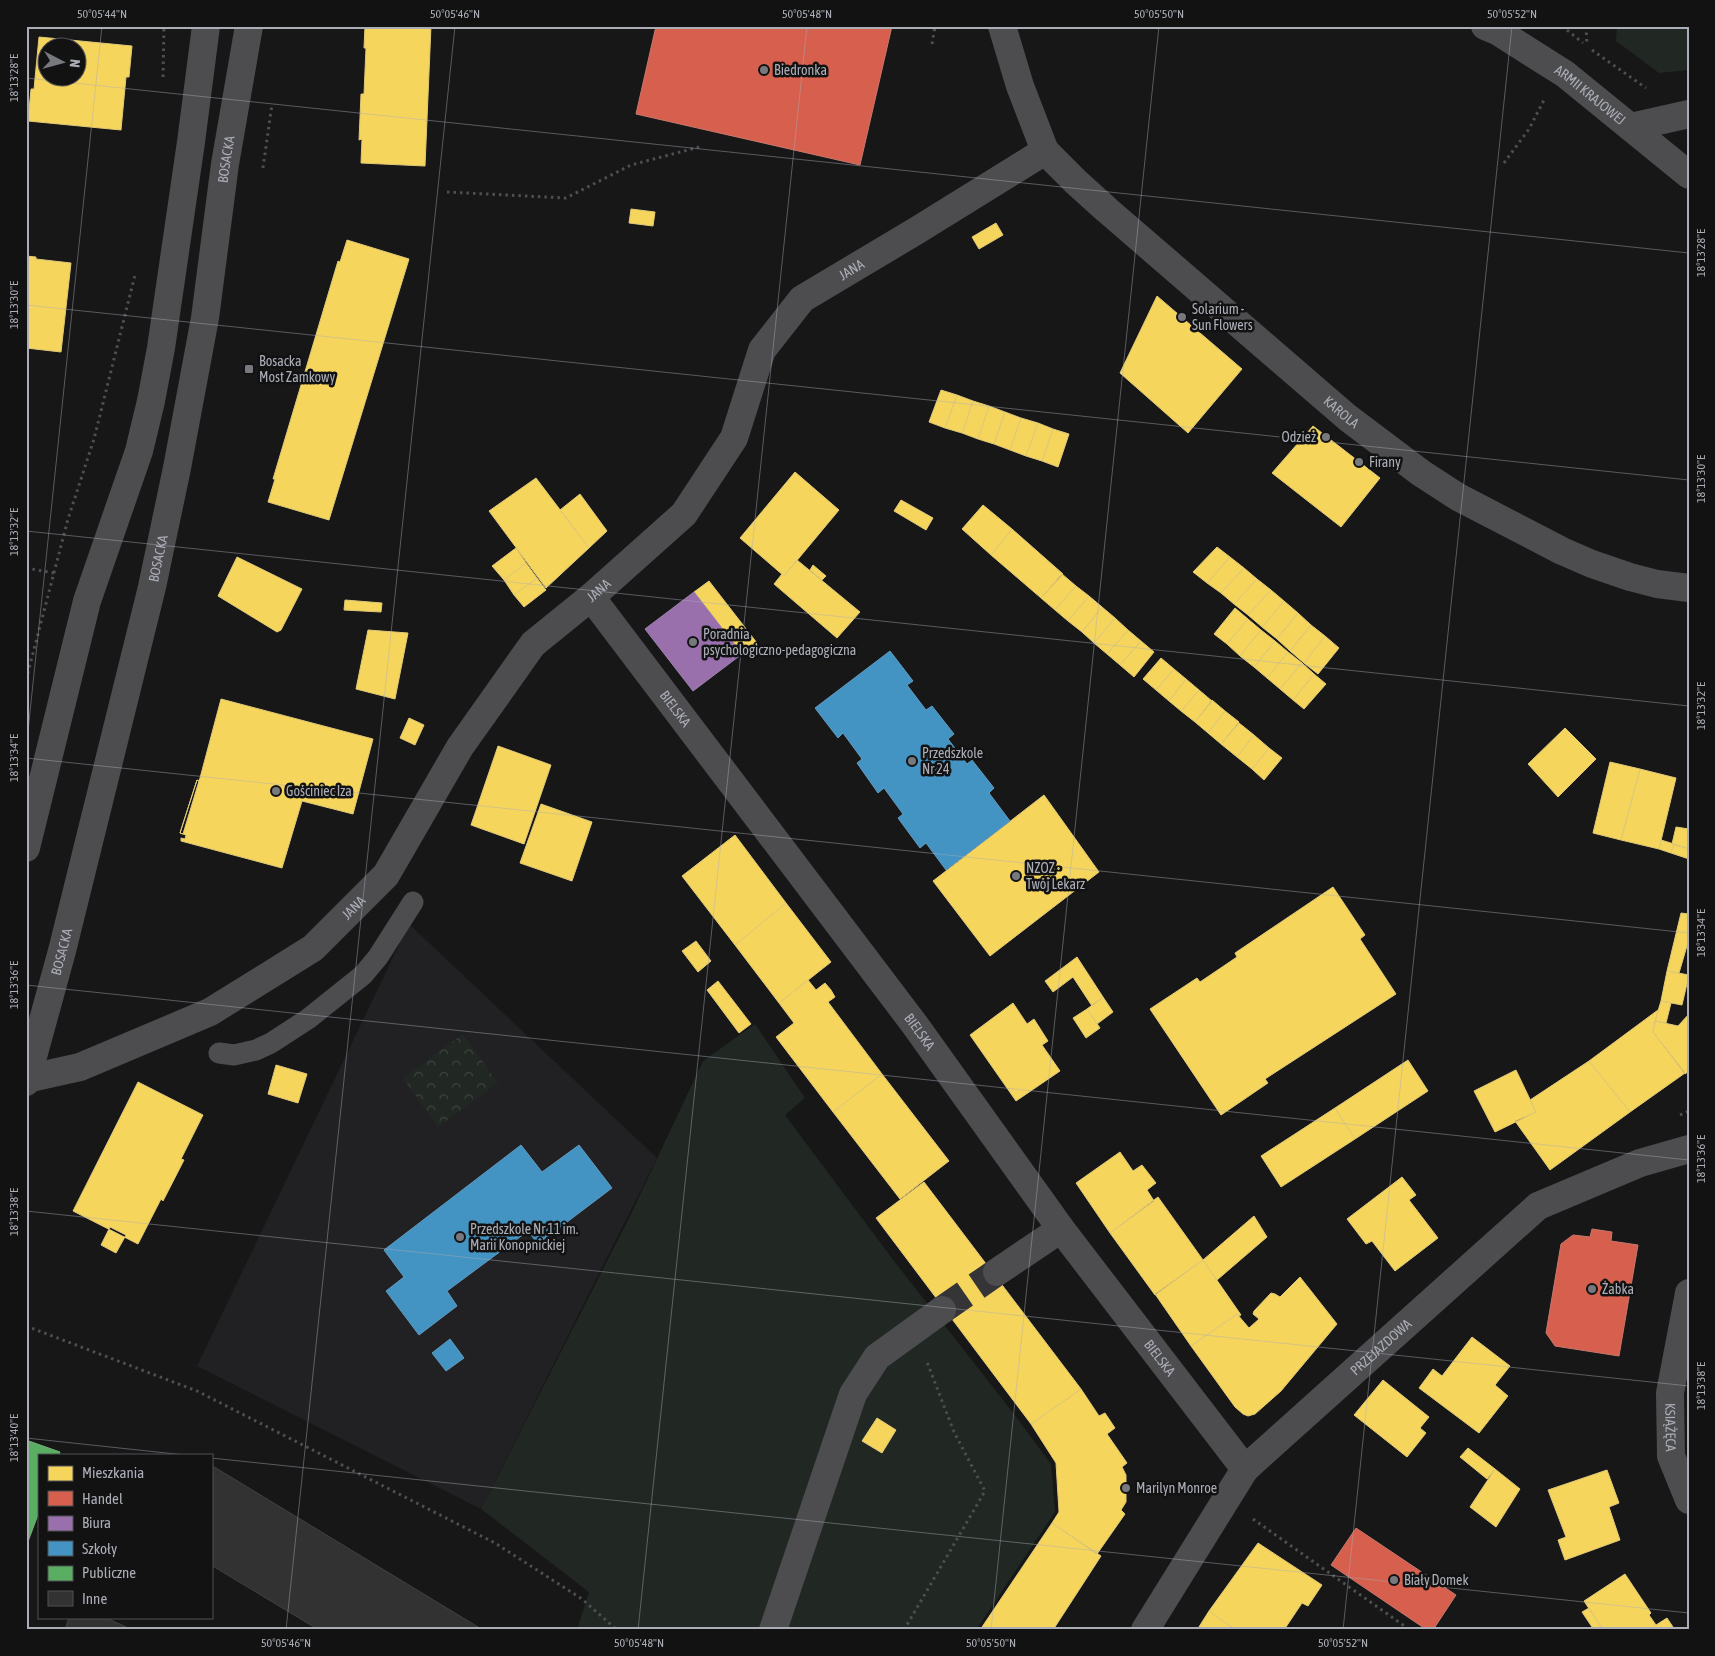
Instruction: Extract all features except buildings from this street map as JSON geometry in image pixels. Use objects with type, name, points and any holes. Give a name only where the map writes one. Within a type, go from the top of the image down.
[{"type":"street","points":[[26,848],[87,601],[139,450],[151,401],[191,142],[206,26]]},
{"type":"street","name":"BOSACKA","points":[[26,1080],[65,942],[152,586],[175,478],[205,318],[225,164],[249,26]]},
{"type":"street","points":[[1002,26],[1020,86],[1045,151]]},
{"type":"street","name":"ARMII KRAJOWEJ","points":[[1493,28],[1565,74],[1689,175]]},
{"type":"street","points":[[1631,127],[1689,114]]},
{"type":"street","name":"JANA","points":[[26,1080],[80,1067],[210,1012],[313,948],[386,875],[460,747],[533,644],[591,597],[684,514],[734,438],[762,350],[802,300],[1045,151]]},
{"type":"street","name":"KAROLA","points":[[1045,151],[1107,210],[1341,412],[1421,473],[1458,497],[1577,558],[1630,577],[1657,584],[1689,588]]},
{"type":"street","name":"BIELSKA","points":[[591,597],[915,1025],[1061,1229],[1245,1469]]},
{"type":"street","name":"PRZEJAZDOWA","points":[[1145,1630],[1245,1469],[1538,1206],[1640,1163],[1689,1149]]},
{"type":"street","points":[[997,1272],[1061,1229]]},
{"type":"street","name":"KSIĄŻĘCA","points":[[1689,1293],[1670,1394],[1671,1456],[1689,1500]]},
{"type":"street","points":[[773,1630],[853,1394],[877,1357],[942,1310]]},
{"type":"lane","points":[[219,1052],[234,1054],[256,1050],[271,1043],[308,1019],[362,975],[378,957],[413,902]]},
{"type":"path","points":[[932,44],[935,26]]},
{"type":"path","points":[[1562,26],[1648,90]]},
{"type":"path","points":[[1586,26],[1587,45]]},
{"type":"path","points":[[1504,163],[1529,129],[1546,96]]},
{"type":"path","points":[[447,192],[566,198],[631,165],[703,146]]},
{"type":"path","points":[[26,680],[68,518],[94,439],[137,266]]},
{"type":"path","points":[[26,568],[54,573]]},
{"type":"path","points":[[26,1326],[197,1391],[495,1542],[582,1599],[617,1630]]},
{"type":"path","points":[[904,1630],[985,1491],[954,1432],[914,1330]]},
{"type":"path","points":[[1245,1469],[1249,1516],[1410,1630]]},
{"type":"shaded area","points":[[409,924],[657,1158],[481,1509],[197,1366]]},
{"type":"green space","points":[[1617,26],[1689,26],[1689,70],[1659,73],[1616,41]]},
{"type":"green space","points":[[755,1024],[805,1098],[785,1115],[894,1261],[1051,1464],[1055,1512],[976,1630],[577,1630],[589,1592],[481,1509],[630,1216],[703,1061]]},
{"type":"green space","points":[[463,1034],[498,1083],[438,1127],[403,1078]]},
{"type":"tunnel","points":[[942,1310],[997,1272]]},
{"type":"place","name":"Biedronka","points":[[764,70]]},
{"type":"place","name":"Solarium - Sun Flowers","points":[[1182,317]]},
{"type":"place","name":"Bosacka Most Zamkowy","points":[[249,369]]},
{"type":"place","name":"Odzież","points":[[1326,437]]},
{"type":"place","name":"Firany","points":[[1359,462]]},
{"type":"place","name":"Poradnia psychologiczno-pedagogiczna","points":[[693,642]]},
{"type":"place","name":"Przedszkole Nr 24","points":[[912,761]]},
{"type":"place","name":"Gościniec Iza","points":[[276,791]]},
{"type":"place","name":"NZOZ - Twój Lekarz","points":[[1016,876]]},
{"type":"place","name":"Przedszkole Nr 11 im. Marii Konopnickiej","points":[[460,1237]]},
{"type":"place","name":"Żabka","points":[[1592,1289]]},
{"type":"place","name":"Marilyn Monroe","points":[[1126,1488]]},
{"type":"place","name":"Biały Domek","points":[[1394,1580]]}]
